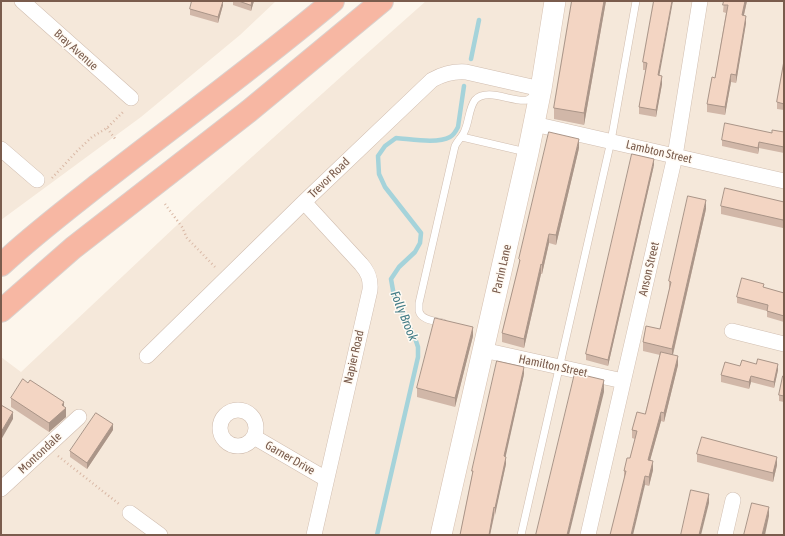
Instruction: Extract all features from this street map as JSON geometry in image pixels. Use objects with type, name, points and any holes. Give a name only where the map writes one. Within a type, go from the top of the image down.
[{"type":"highway","points":[[1,265],[54,220],[227,86],[333,1]]},
{"type":"highway","points":[[1,311],[72,248],[249,111],[382,1]]},
{"type":"main road","name":"Parrin Lane","points":[[441,535],[483,338],[528,153],[541,89],[555,1]]},
{"type":"street","name":"Bray Avenue","points":[[22,1],[131,98]]},
{"type":"street","name":"Anson Street","points":[[588,535],[675,156],[700,1]]},
{"type":"street","name":"Trevor Road","points":[[147,356],[304,202],[432,80],[446,73],[466,72],[541,89]]},
{"type":"street","name":"Lambton Street","points":[[534,124],[784,181]]},
{"type":"street","points":[[1,149],[37,180]]},
{"type":"street","name":"Napier Road","points":[[304,202],[364,267],[369,277],[370,284],[370,290],[314,535]]},
{"type":"street","points":[[732,331],[784,344]]},
{"type":"street","name":"Hamilton Street","points":[[483,338],[560,367],[623,381]]},
{"type":"street","name":"Montondale","points":[[1,489],[80,417]]},
{"type":"street","name":"Garner Drive","points":[[254,437],[326,479]]},
{"type":"street","points":[[725,535],[733,500]]},
{"type":"street","points":[[130,513],[160,535]]},
{"type":"lane","points":[[521,535],[611,142],[636,1]]},
{"type":"lane","points":[[449,324],[425,318],[419,311],[419,303],[455,146],[465,131],[472,106],[478,98],[491,95],[524,100],[529,99],[541,89]]},
{"type":"lane","points":[[462,137],[528,153]]},
{"type":"path","points":[[37,180],[44,186],[79,149],[92,137],[107,128],[127,108],[131,98]]},
{"type":"path","points":[[107,128],[116,140]]},
{"type":"path","points":[[165,204],[182,227],[187,238],[226,279]]},
{"type":"path","points":[[47,447],[130,513]]},
{"type":"shaded area","points":[[1,1],[276,1],[240,35],[141,117],[1,220]]},
{"type":"shaded area","points":[[426,1],[784,1],[784,535],[1,535],[1,357],[21,372],[193,210]]},
{"type":"building","points":[[192,1],[223,1],[218,17],[190,9]]},
{"type":"building","points":[[239,1],[252,1],[251,5]]},
{"type":"building","points":[[572,1],[604,1],[584,113],[554,108]]},
{"type":"building","points":[[654,1],[672,1],[658,75],[662,76],[656,110],[639,107],[647,63],[643,62]]},
{"type":"building","points":[[724,1],[745,1],[742,15],[746,16],[736,75],[731,74],[725,107],[707,104],[712,77],[715,78],[728,5],[723,5]]},
{"type":"building","points":[[784,61],[784,104],[777,102]]},
{"type":"building","points":[[725,123],[772,133],[772,130],[784,132],[784,147],[759,142],[758,148],[722,140]]},
{"type":"building","points":[[549,132],[579,139],[556,235],[549,234],[524,339],[502,333]]},
{"type":"building","points":[[632,154],[654,159],[608,360],[586,354]]},
{"type":"building","points":[[725,188],[784,202],[783,220],[721,206]]},
{"type":"building","points":[[688,196],[706,200],[672,349],[643,342],[646,326],[660,329]]},
{"type":"building","points":[[742,278],[764,284],[763,287],[784,293],[784,316],[767,311],[768,305],[737,297]]},
{"type":"building","points":[[435,318],[473,327],[455,398],[417,388]]},
{"type":"building","points":[[661,352],[678,356],[664,413],[661,412],[648,460],[653,461],[649,477],[645,476],[631,535],[610,535],[626,471],[624,471],[627,458],[630,458],[637,431],[632,430],[637,412],[645,414]]},
{"type":"building","points":[[758,359],[778,364],[774,382],[751,376],[749,382],[721,375],[725,362],[740,366],[742,360],[756,364]]},
{"type":"building","points":[[497,361],[524,367],[504,456],[506,457],[489,535],[460,535],[472,471]]},
{"type":"building","points":[[575,373],[604,380],[567,535],[536,535]]},
{"type":"building","points":[[784,376],[784,396],[779,395]]},
{"type":"building","points":[[23,379],[28,383],[30,380],[64,402],[62,405],[66,408],[49,423],[11,398]]},
{"type":"building","points":[[1,405],[13,412],[1,432]]},
{"type":"building","points":[[96,413],[113,424],[87,463],[70,451]]},
{"type":"building","points":[[702,437],[777,457],[773,473],[697,454]]},
{"type":"building","points":[[691,490],[709,494],[699,535],[681,535]]},
{"type":"building","points":[[752,503],[769,507],[762,535],[744,535]]},
{"type":"waterway","name":"Folly Brook","points":[[471,59],[479,20]]},
{"type":"waterway","name":"Folly Brook","points":[[377,535],[418,357],[418,347],[415,338],[394,296],[391,279],[399,267],[415,252],[420,243],[421,233],[385,187],[379,174],[378,156],[385,146],[396,138],[431,141],[445,139],[453,135],[458,127],[464,86]]}]
